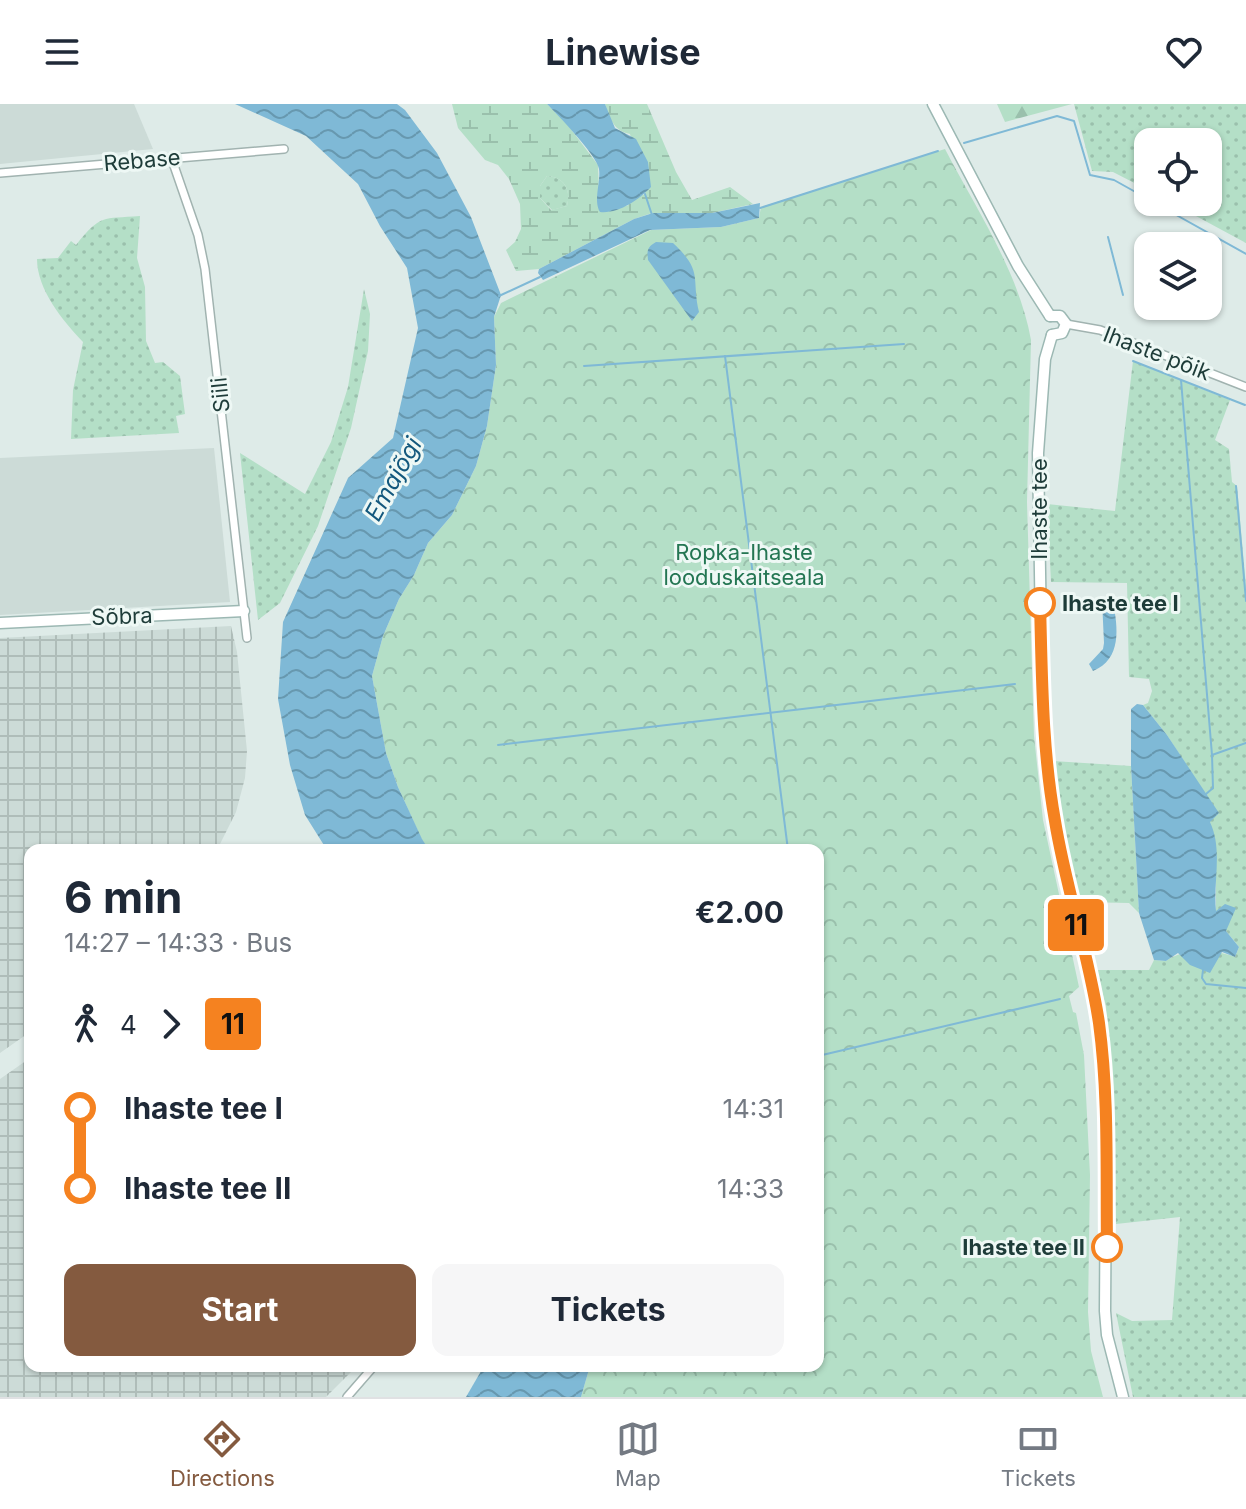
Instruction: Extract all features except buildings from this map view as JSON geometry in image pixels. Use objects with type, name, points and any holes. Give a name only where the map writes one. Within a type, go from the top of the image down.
[{"type":"street","points":[[933,104],[1018,266],[1050,316]]},
{"type":"street","name":"Rebase","points":[[0,173],[284,149]]},
{"type":"street","name":"Siili","points":[[171,157],[198,235],[205,269],[247,638]]},
{"type":"street","points":[[1050,316],[1060,316],[1066,324],[1062,333],[1052,335],[1045,328],[1050,316]]},
{"type":"street","name":"Ihaste põik","points":[[1066,324],[1100,330],[1246,387]]},
{"type":"street","name":"Ihaste tee","points":[[1052,335],[1045,359],[1038,453],[1042,692],[1054,817],[1100,1035],[1106,1164],[1105,1311],[1107,1335],[1123,1397]]},
{"type":"street","name":"Sõbra","points":[[0,623],[244,611]]},
{"type":"street","points":[[347,1397],[369,1372]]},
{"type":"shaded area","points":[[0,104],[134,104],[153,149],[0,164]]},
{"type":"shaded area","points":[[214,448],[230,602],[0,615],[0,458]]},
{"type":"shaded area","points":[[231,626],[237,652],[247,751],[245,778],[236,812],[220,844],[24,844],[24,1036],[0,1053],[0,638]]},
{"type":"shaded area","points":[[24,1062],[24,1372],[351,1372],[326,1397],[0,1397],[0,1079]]},
{"type":"green space","points":[[452,104],[547,104],[567,124],[598,165],[599,191],[627,206],[645,194],[630,134],[616,127],[605,104],[647,104],[676,172],[692,200],[730,187],[753,204],[712,213],[652,213],[634,219],[539,269],[516,271],[506,250],[515,242],[521,229],[520,204],[509,179],[498,165],[485,160],[458,128]],"holes":[[[547,176],[565,185],[568,200],[567,206],[551,210],[540,198],[540,186]]]},
{"type":"green space","points":[[997,104],[1072,104],[1005,122]]},
{"type":"green space","points":[[1074,104],[1246,104],[1246,243],[1196,216],[1222,216],[1222,128],[1134,128],[1134,183],[1113,172],[1092,171]]},
{"type":"green space","name":"Ropka-Ihaste looduskaitseala","points":[[945,149],[1007,266],[1025,315],[1031,340],[1027,502],[1034,736],[1043,820],[1079,987],[1069,996],[1076,1013],[1084,1055],[1090,1175],[1088,1312],[1091,1351],[1103,1397],[581,1397],[588,1372],[824,1372],[824,844],[425,844],[386,753],[372,676],[383,636],[399,599],[428,543],[452,515],[476,466],[487,426],[496,365],[494,317],[501,303],[651,230],[721,227],[759,218],[761,207]]},
{"type":"green space","points":[[547,176],[565,185],[567,206],[552,210],[540,198],[540,186]]},
{"type":"green space","points":[[140,216],[137,258],[145,287],[146,341],[155,363],[163,362],[180,376],[185,414],[176,416],[179,433],[71,439],[73,390],[83,342],[46,293],[37,259],[58,258],[71,241],[76,245],[103,220]]},
{"type":"green space","points":[[364,289],[370,314],[368,351],[351,428],[318,526],[280,603],[258,620],[240,453],[305,494],[331,442],[348,387]]},
{"type":"green space","points":[[1133,361],[1230,400],[1215,440],[1229,449],[1232,482],[1237,486],[1246,586],[1246,1397],[1133,1397],[1116,1313],[1132,1321],[1172,1320],[1180,1217],[1116,1224],[1106,1006],[1096,970],[1149,970],[1154,960],[1166,961],[1190,952],[1218,952],[1235,957],[1239,947],[1216,912],[1216,858],[1210,822],[1189,769],[1143,705],[1148,703],[1152,691],[1149,679],[1129,677],[1127,583],[1051,582],[1047,504],[1115,511]]},
{"type":"green space","points":[[1053,761],[1131,766],[1139,913],[1129,903],[1078,902],[1064,842]]},
{"type":"water","name":"Emajõgi","points":[[235,104],[397,104],[405,110],[437,153],[471,217],[501,295],[494,317],[496,365],[487,426],[476,466],[452,515],[428,543],[399,599],[383,636],[372,676],[386,753],[398,787],[425,844],[323,844],[305,815],[290,765],[278,699],[283,622],[348,478],[393,438],[418,328],[407,268],[358,184],[306,136]]},
{"type":"water","points":[[547,104],[605,104],[615,128],[636,139],[648,162],[651,187],[628,205],[614,211],[600,212],[597,163]]},
{"type":"water","points":[[760,203],[759,218],[721,227],[650,230],[543,280],[538,273],[539,269],[634,219],[653,213],[712,213]]},
{"type":"water","points":[[656,242],[673,243],[693,269],[699,312],[692,321],[648,260],[648,250]]},
{"type":"water","points":[[1109,599],[1115,612],[1116,642],[1109,659],[1093,671],[1089,664],[1103,649],[1104,643],[1102,600]]},
{"type":"water","points":[[1137,704],[1143,705],[1167,735],[1219,813],[1210,822],[1217,855],[1216,911],[1225,904],[1236,908],[1226,931],[1239,947],[1235,957],[1222,952],[1210,973],[1190,965],[1178,953],[1166,961],[1154,960],[1139,913],[1131,766],[1131,709]]},
{"type":"water","points":[[481,1372],[588,1372],[581,1397],[466,1397]]},
{"type":"waterway","points":[[964,143],[1057,116],[1074,121],[1090,175],[1114,180],[1134,191]]},
{"type":"waterway","points":[[760,208],[938,151]]},
{"type":"waterway","points":[[645,194],[652,215]]},
{"type":"waterway","points":[[1178,216],[1246,254]]},
{"type":"waterway","points":[[1108,237],[1123,295]]},
{"type":"waterway","points":[[499,296],[540,277]]},
{"type":"waterway","points":[[584,366],[904,344]]},
{"type":"waterway","points":[[725,356],[787,844]]},
{"type":"waterway","points":[[1133,361],[1245,405]]},
{"type":"waterway","points":[[1181,380],[1212,755]]},
{"type":"waterway","points":[[1236,486],[1246,601]]},
{"type":"waterway","points":[[498,745],[1015,684]]},
{"type":"waterway","points":[[1206,794],[1213,788],[1212,755],[1246,743]]},
{"type":"waterway","points":[[1203,970],[1202,978],[1206,984],[1246,988]]},
{"type":"waterway","points":[[824,1055],[1060,999]]},
{"type":"bus line","name":"11","points":[[1040,603],[1042,692],[1054,817],[1099,1022],[1106,1143],[1107,1247]]},
{"type":"place","name":"Ihaste tee I","points":[[1040,603]]},
{"type":"place","name":"Ihaste tee II","points":[[1107,1247]]}]
